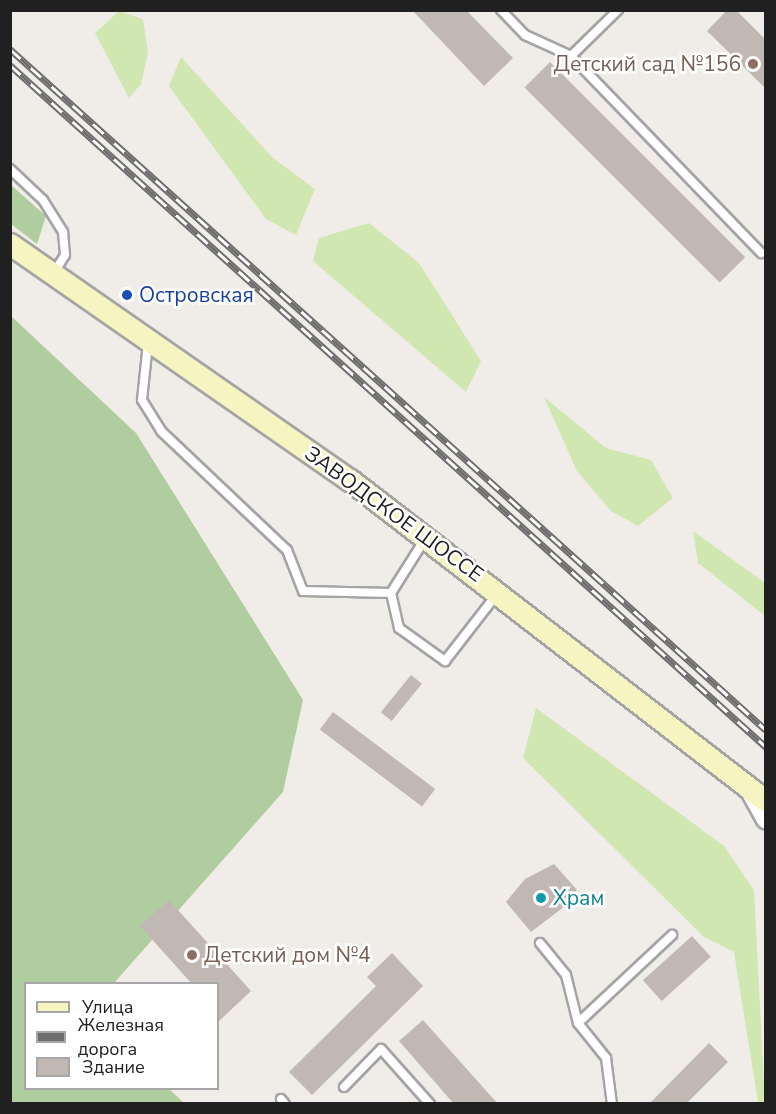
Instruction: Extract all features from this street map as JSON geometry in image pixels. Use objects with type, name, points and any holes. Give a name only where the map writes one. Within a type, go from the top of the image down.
[{"type":"main road","name":"ЗАВОДСКОЕ ШОССЕ","points":[[10,244],[149,339],[500,591],[765,801]]},
{"type":"street","points":[[749,788],[765,820]]},
{"type":"lane","points":[[501,10],[525,35],[571,56],[761,252]]},
{"type":"lane","points":[[571,56],[618,10]]},
{"type":"lane","points":[[10,169],[43,200],[63,232],[65,255],[53,275]]},
{"type":"lane","points":[[149,339],[141,400],[162,431],[287,550],[303,591],[391,593]]},
{"type":"lane","points":[[426,537],[391,593],[399,628],[445,661],[500,591]]},
{"type":"lane","points":[[578,1023],[672,936]]},
{"type":"lane","points":[[540,943],[566,975],[578,1023],[606,1058],[612,1104]]},
{"type":"lane","points":[[344,1087],[381,1049],[430,1104]]},
{"type":"green space","points":[[119,11],[143,19],[148,53],[141,84],[129,98],[95,33]]},
{"type":"green space","points":[[181,57],[273,158],[315,189],[296,235],[266,219],[169,86]]},
{"type":"green space","points":[[11,185],[46,216],[37,244],[11,224]]},
{"type":"green space","points":[[369,223],[419,263],[481,361],[466,392],[313,261],[319,238]]},
{"type":"green space","points":[[10,315],[136,433],[303,700],[283,792],[115,982],[24,982],[24,1090],[170,1090],[184,1103],[11,1103]]},
{"type":"green space","points":[[544,397],[606,448],[651,460],[673,498],[638,526],[611,511],[577,471]]},
{"type":"green space","points":[[693,531],[765,583],[765,616],[698,563]]},
{"type":"green space","points":[[536,708],[724,846],[754,890],[765,1103],[758,1103],[734,952],[704,937],[523,758]]},
{"type":"building","points":[[412,10],[466,10],[513,58],[484,86]]},
{"type":"building","name":"Детский сад №156","points":[[727,10],[736,10],[765,39],[765,88],[707,31]]},
{"type":"building","points":[[550,62],[745,257],[720,283],[525,87]]},
{"type":"building","points":[[411,675],[422,684],[392,721],[381,712]]},
{"type":"building","points":[[333,712],[435,789],[422,807],[320,730]]},
{"type":"building","name":"Храм","points":[[554,864],[577,890],[570,896],[573,900],[531,932],[506,902],[525,879]]},
{"type":"building","name":"Детский дом №4","points":[[169,900],[251,991],[219,1021],[219,982],[190,982],[140,926]]},
{"type":"building","points":[[692,936],[711,957],[662,1001],[643,980]]},
{"type":"building","points":[[392,953],[423,986],[312,1095],[289,1072],[376,986],[367,977]]},
{"type":"building","points":[[423,1020],[498,1104],[454,1104],[399,1041]]},
{"type":"building","points":[[709,1043],[728,1062],[686,1104],[649,1104]]},
{"type":"railway","points":[[10,49],[766,730]]},
{"type":"railway","points":[[10,65],[766,747]]},
{"type":"place","name":"Детский сад №156","points":[[753,64]]},
{"type":"place","name":"Островская","points":[[127,295]]},
{"type":"place","name":"Храм","points":[[541,898]]},
{"type":"place","name":"Детский дом №4","points":[[192,955]]}]
